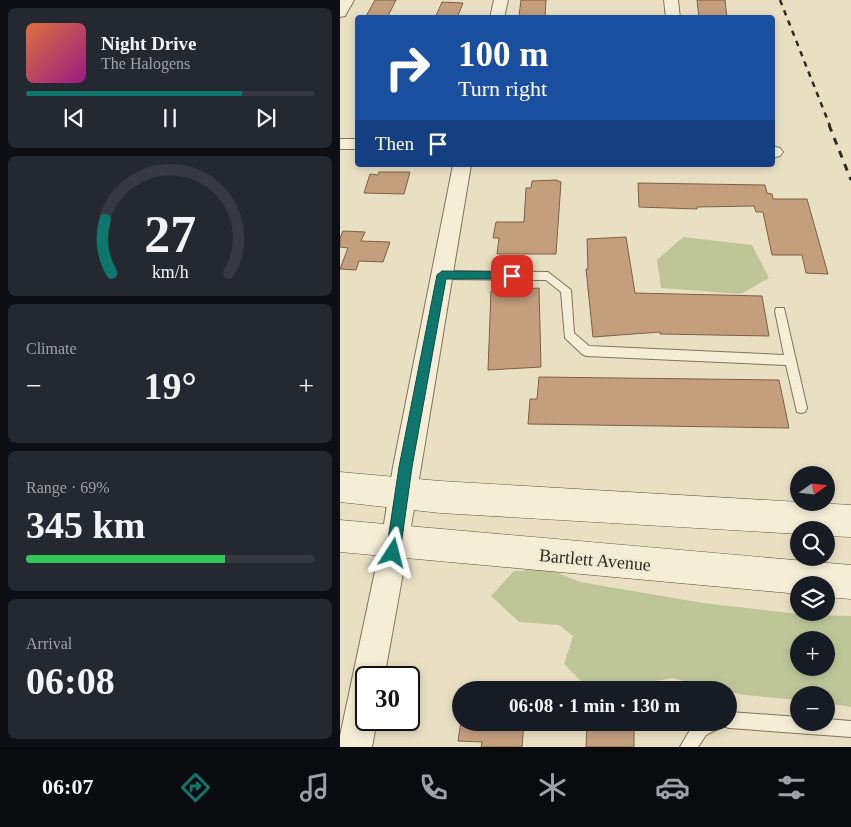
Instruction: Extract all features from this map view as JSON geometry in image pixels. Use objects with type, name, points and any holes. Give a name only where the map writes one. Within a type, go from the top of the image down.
[{"type":"main road","points":[[340,487],[440,497],[851,521]]},
{"type":"main road","name":"Bartlett Avenue","points":[[340,536],[395,543],[851,582]]},
{"type":"street","points":[[340,13],[347,0]]},
{"type":"street","points":[[498,15],[501,0]]},
{"type":"street","points":[[671,0],[673,15]]},
{"type":"street","points":[[340,144],[355,144]]},
{"type":"street","points":[[370,666],[395,543],[402,493],[462,167]]},
{"type":"street","points":[[355,747],[358,731]]},
{"type":"lane","points":[[442,275],[548,276],[566,290],[570,334],[586,351],[790,360]]},
{"type":"lane","points":[[780,311],[801,408]]},
{"type":"lane","points":[[737,721],[851,729]]},
{"type":"lane","points":[[688,747],[699,731]]},
{"type":"green space","points":[[683,237],[752,245],[769,278],[741,294],[661,288],[657,260]]},
{"type":"green space","points":[[549,569],[580,582],[703,603],[790,613],[790,621],[835,621],[835,616],[851,616],[851,707],[835,704],[835,686],[790,686],[790,699],[737,693],[737,681],[685,681],[672,678],[656,681],[581,681],[564,664],[573,636],[559,625],[519,622],[491,596],[514,571]]},
{"type":"building","points":[[375,0],[396,0],[388,15],[367,15]]},
{"type":"building","points":[[521,0],[546,0],[545,15],[519,15]]},
{"type":"building","points":[[697,0],[725,0],[727,15],[699,15]]},
{"type":"building","points":[[442,2],[463,3],[458,15],[436,15]]},
{"type":"building","points":[[379,172],[410,172],[404,194],[364,193],[370,174],[378,175]]},
{"type":"building","points":[[556,180],[561,182],[556,254],[497,254],[499,238],[493,238],[496,222],[524,222],[526,188],[531,188],[532,181]]},
{"type":"building","points":[[638,183],[765,185],[767,193],[772,194],[773,199],[807,199],[828,274],[806,273],[802,255],[772,255],[763,212],[756,212],[754,206],[697,207],[697,209],[639,207]]},
{"type":"building","points":[[343,231],[365,232],[361,241],[390,242],[383,262],[359,261],[356,270],[340,269],[348,248],[340,247],[340,238]]},
{"type":"building","points":[[626,237],[635,293],[762,296],[769,336],[660,334],[660,332],[593,337],[586,269],[588,269],[587,239]]},
{"type":"building","points":[[539,288],[541,367],[488,370],[491,291]]},
{"type":"building","points":[[539,377],[779,380],[789,428],[528,424],[530,399],[537,399]]},
{"type":"building","points":[[460,731],[523,731],[522,747],[481,747],[482,742],[458,741]]},
{"type":"building","points":[[587,731],[634,731],[634,747],[586,747]]},
{"type":"railway","points":[[780,0],[830,126]]},
{"type":"railway","points":[[829,125],[851,180]]},
{"type":"route","points":[[393,553],[406,467],[442,275],[512,276]]}]
